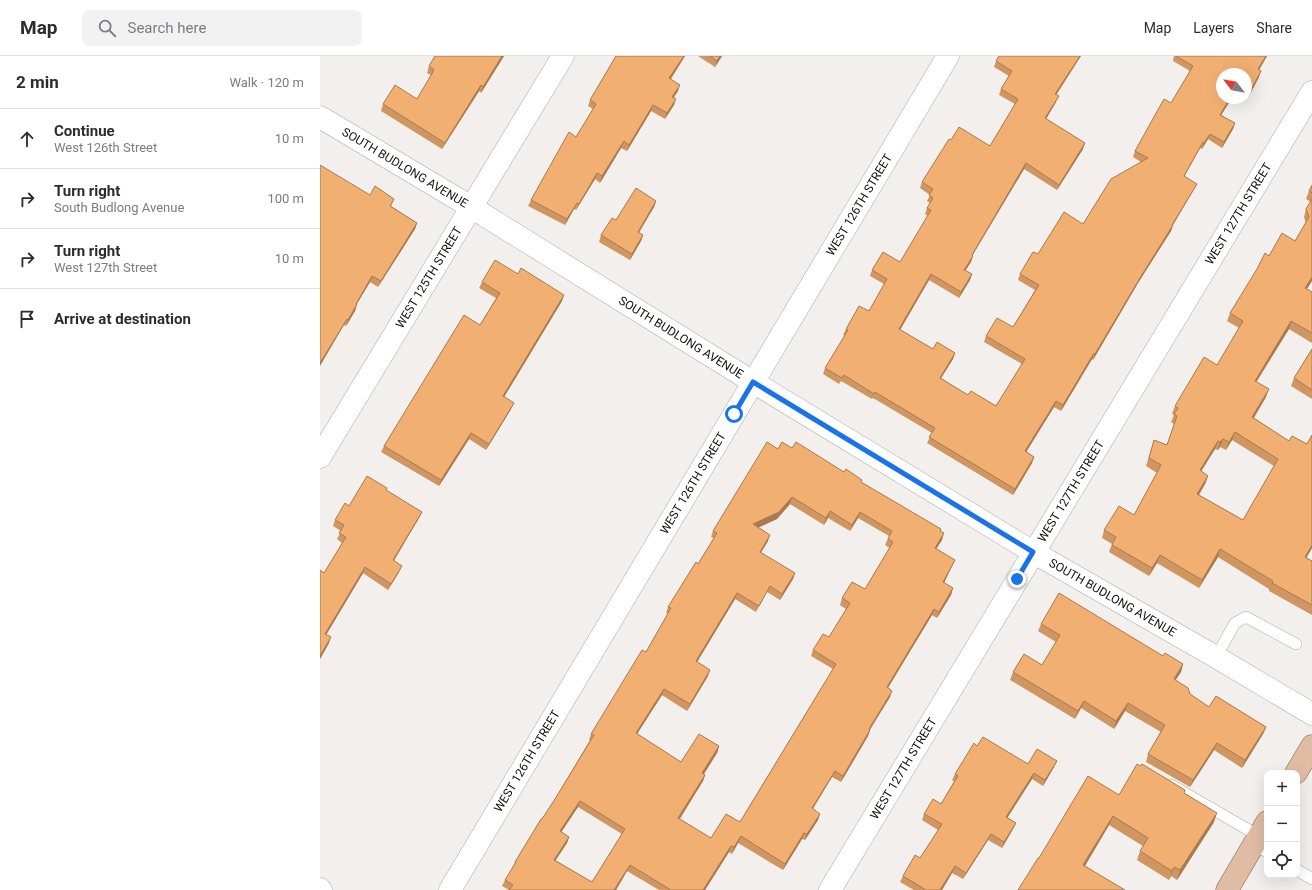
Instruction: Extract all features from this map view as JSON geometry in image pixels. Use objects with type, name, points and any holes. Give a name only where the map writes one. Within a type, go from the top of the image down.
[{"type":"main road","points":[[1298,770],[1312,746]]},
{"type":"main road","points":[[1227,890],[1262,839]]},
{"type":"street","name":"WEST 125TH STREET","points":[[320,457],[563,56]]},
{"type":"street","name":"WEST 126TH STREET","points":[[450,890],[948,56]]},
{"type":"street","name":"WEST 127TH STREET","points":[[830,890],[1312,92]]},
{"type":"street","name":"SOUTH BUDLONG AVENUE","points":[[320,117],[1033,552],[1312,714]]},
{"type":"lane","points":[[1216,657],[1235,623],[1246,617],[1296,644]]},
{"type":"lane","points":[[1161,778],[1262,839]]},
{"type":"lane","points":[[1300,872],[1312,879]]},
{"type":"building","points":[[435,56],[502,56],[483,87],[481,85],[445,143],[383,104],[395,85],[417,99],[434,70],[429,66]]},
{"type":"building","points":[[616,56],[684,56],[669,78],[680,85],[672,97],[676,99],[667,113],[653,105],[629,145],[624,141],[602,176],[597,173],[579,204],[577,203],[567,219],[531,200],[569,132],[576,137],[596,104],[590,100]]},
{"type":"building","points":[[710,56],[720,56],[717,61]]},
{"type":"building","points":[[999,56],[1080,56],[1055,94],[1059,96],[1045,118],[1085,143],[1059,185],[1026,163],[964,270],[972,274],[961,292],[931,274],[899,329],[933,349],[937,342],[955,353],[940,378],[968,395],[971,391],[996,406],[1025,359],[986,336],[997,318],[1013,327],[1039,285],[1020,274],[1033,252],[1038,254],[1064,212],[1083,224],[1111,179],[1148,158],[1135,151],[1164,99],[1171,103],[1193,66],[1176,56],[1266,56],[1258,69],[1261,71],[1252,88],[1252,68],[1216,68],[1216,104],[1226,104],[1220,115],[1235,123],[1224,142],[1210,134],[1204,143],[1203,142],[1184,176],[1197,184],[1063,405],[1056,401],[1025,451],[1034,457],[1015,489],[929,437],[935,428],[875,392],[874,394],[844,375],[842,378],[825,368],[848,330],[846,329],[859,306],[869,311],[887,279],[872,270],[883,252],[900,262],[931,210],[927,208],[933,198],[929,195],[933,189],[922,182],[949,139],[951,140],[959,127],[990,146],[1018,99],[1001,89],[1012,71],[996,61]]},
{"type":"building","points":[[320,165],[370,195],[375,186],[394,199],[390,206],[417,223],[381,281],[372,276],[348,320],[347,319],[320,363]]},
{"type":"building","points":[[1312,185],[1312,193],[1309,191]]},
{"type":"building","points":[[636,188],[656,201],[638,232],[643,235],[632,254],[601,235],[612,218],[616,220]]},
{"type":"building","points":[[1312,199],[1312,277],[1305,288],[1312,292],[1312,333],[1291,321],[1255,381],[1269,389],[1252,417],[1289,441],[1292,436],[1307,444],[1312,435],[1312,545],[1305,557],[1312,561],[1312,605],[1272,583],[1273,581],[1220,549],[1202,580],[1160,555],[1152,568],[1112,545],[1116,537],[1104,530],[1119,506],[1134,515],[1161,465],[1149,458],[1154,440],[1167,445],[1177,416],[1174,414],[1178,408],[1175,406],[1204,357],[1217,365],[1243,321],[1230,313],[1265,253],[1269,256],[1282,233],[1295,241],[1309,217],[1306,209]],"holes":[[[1235,432],[1278,459],[1243,520],[1197,494],[1208,476],[1200,470],[1218,441],[1220,442],[1223,439],[1229,442]]]},
{"type":"building","points":[[495,260],[518,274],[521,268],[564,295],[503,396],[514,403],[489,444],[471,433],[441,480],[384,446],[464,315],[480,325],[500,293],[482,282]]},
{"type":"building","points":[[1312,349],[1312,390],[1294,378]]},
{"type":"building","points":[[767,442],[778,449],[782,442],[792,448],[796,442],[844,472],[846,469],[862,480],[861,482],[941,529],[940,531],[944,533],[935,548],[955,560],[943,582],[953,588],[939,612],[934,609],[887,687],[892,691],[843,776],[835,771],[812,808],[820,814],[807,834],[804,833],[785,864],[741,836],[734,847],[731,846],[703,890],[671,890],[630,865],[614,890],[509,890],[513,885],[505,880],[515,862],[594,735],[591,734],[642,650],[646,652],[671,608],[668,607],[696,562],[698,564],[717,533],[713,531]],"holes":[[[792,497],[826,518],[830,511],[852,525],[860,512],[892,531],[888,539],[893,542],[865,589],[852,582],[842,598],[850,603],[829,637],[823,634],[813,650],[836,664],[740,822],[726,814],[711,838],[678,818],[705,775],[702,773],[719,746],[699,734],[681,762],[636,733],[664,689],[690,704],[710,670],[696,661],[737,593],[759,606],[770,586],[782,594],[795,573],[760,552],[770,535],[753,524],[779,512]],[[580,801],[625,829],[592,882],[554,860],[569,837],[560,831]]]},
{"type":"building","points":[[367,476],[387,488],[386,490],[422,512],[393,560],[402,566],[391,584],[365,567],[325,634],[331,637],[320,656],[320,570],[324,573],[346,537],[339,533],[344,525],[335,520],[345,503],[349,506]]},
{"type":"building","points":[[1059,593],[1163,656],[1165,653],[1183,664],[1174,679],[1188,688],[1190,694],[1209,707],[1216,696],[1266,727],[1245,760],[1217,743],[1193,780],[1148,754],[1165,725],[1128,703],[1116,721],[1084,701],[1078,711],[1013,672],[1024,654],[1042,665],[1060,635],[1041,624]]},
{"type":"building","points":[[983,737],[1028,764],[1037,749],[1057,761],[1045,780],[1034,773],[1006,817],[1016,823],[1004,842],[991,834],[966,873],[955,866],[940,890],[926,890],[903,876],[915,855],[920,858],[942,824],[924,814],[933,799],[941,804],[958,776],[955,774],[974,743],[977,746]]},
{"type":"building","points":[[1137,764],[1140,766],[1142,764],[1185,790],[1184,793],[1217,813],[1180,870],[1174,867],[1172,871],[1140,851],[1148,838],[1113,816],[1083,865],[1125,890],[1018,890],[1088,776],[1119,795]]},
{"type":"route","points":[[734,414],[753,382],[1033,552],[1017,579]]}]
